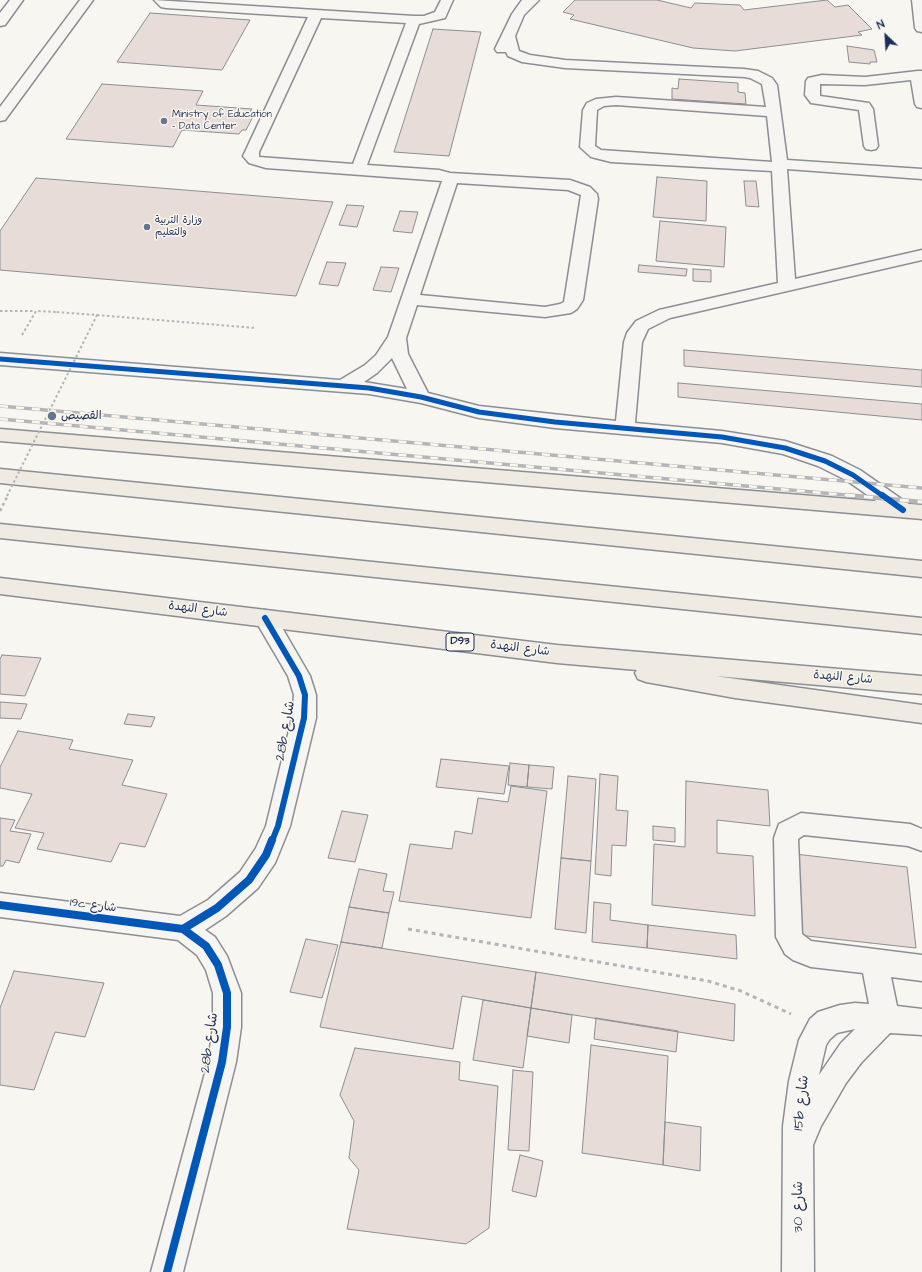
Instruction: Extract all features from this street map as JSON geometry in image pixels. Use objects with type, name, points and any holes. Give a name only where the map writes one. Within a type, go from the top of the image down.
[{"type":"main road","points":[[0,435],[913,511]]},
{"type":"main road","points":[[0,476],[922,569]]},
{"type":"main road","points":[[0,531],[922,626]]},
{"type":"main road","name":"شارع النهدة","points":[[0,586],[557,654],[922,685]]},
{"type":"main road","points":[[557,654],[669,678],[735,690],[922,714]]},
{"type":"street","points":[[0,22],[17,0]]},
{"type":"street","points":[[0,117],[87,0]]},
{"type":"street","points":[[160,0],[166,4],[414,20],[425,20],[440,15],[447,0]]},
{"type":"street","points":[[918,0],[922,28]]},
{"type":"street","points":[[528,1],[518,14],[502,50],[503,54],[508,60],[525,64],[565,64],[753,74],[761,77],[770,85],[779,166],[787,287]]},
{"type":"street","points":[[316,14],[251,156],[254,160],[266,163],[439,175],[448,178],[570,185],[585,190],[589,194],[590,199],[574,300],[571,305],[565,309],[545,312],[410,299]]},
{"type":"street","points":[[358,170],[414,20]]},
{"type":"street","points":[[871,146],[866,109],[864,106],[816,100],[812,95],[812,83],[815,80],[865,81],[919,75],[922,104]]},
{"type":"street","points":[[773,112],[608,101],[592,106],[587,147],[596,154],[603,156],[922,174]]},
{"type":"street","points":[[344,386],[371,368],[385,355],[397,338],[450,184],[448,178]]},
{"type":"street","points":[[626,429],[633,342],[636,333],[642,325],[665,314],[922,255]]},
{"type":"street","points":[[397,338],[399,354],[407,373],[421,396]]},
{"type":"street","points":[[4,359],[396,391],[421,396],[479,412],[626,429],[722,437],[785,448],[825,461],[853,475],[913,511]]},
{"type":"street","name":"28b شارع","points":[[167,1272],[222,1062],[227,1028],[227,993],[218,965],[206,946],[183,929],[217,908],[249,880],[266,855],[278,826],[304,718],[305,695],[299,676],[288,654],[265,618]]},
{"type":"street","points":[[922,840],[910,835],[805,825],[794,827],[788,832],[786,838],[788,929],[789,937],[794,945],[802,951],[811,954],[922,968]]},
{"type":"street","name":"19c شارع","points":[[0,905],[183,929]]},
{"type":"street","points":[[874,963],[885,1018]]},
{"type":"street","points":[[820,1028],[828,1022],[840,1018],[855,1016],[922,1022]]},
{"type":"street","name":"15b شارع","points":[[799,1143],[809,1118],[836,1073],[851,1053],[885,1018]]},
{"type":"street","name":"15b شارع","points":[[799,1143],[798,1126],[806,1066],[813,1040],[820,1028]]},
{"type":"street","name":"شارع 30","points":[[798,1272],[799,1143]]},
{"type":"path","points":[[0,311],[56,312],[256,328]]},
{"type":"path","points":[[4,359],[36,311]]},
{"type":"path","points":[[0,512],[98,315]]},
{"type":"path","points":[[408,929],[708,981],[741,991],[820,1028]]},
{"type":"building","points":[[575,0],[657,0],[691,8],[695,3],[740,5],[744,10],[827,0],[835,7],[848,5],[872,29],[858,32],[862,35],[735,51],[693,48],[570,19],[574,15],[563,12]]},
{"type":"building","points":[[150,13],[250,20],[222,70],[117,62]]},
{"type":"building","points":[[433,29],[481,32],[449,156],[394,152]]},
{"type":"building","points":[[847,46],[874,50],[877,62],[870,62],[870,64],[849,62]]},
{"type":"building","points":[[679,79],[738,83],[738,92],[745,93],[746,104],[672,99],[672,88],[678,89]]},
{"type":"building","name":"Ministry of Education - Data Center","points":[[102,84],[203,91],[196,105],[252,109],[249,113],[255,113],[246,130],[242,130],[239,134],[182,130],[173,147],[66,139]]},
{"type":"building","points":[[657,177],[707,181],[706,221],[653,217]]},
{"type":"building","points":[[36,178],[333,202],[296,296],[0,270],[0,231]]},
{"type":"building","points":[[744,181],[756,181],[759,207],[746,206]]},
{"type":"building","points":[[347,205],[364,206],[357,227],[339,225]]},
{"type":"building","points":[[400,211],[418,212],[412,233],[393,231]]},
{"type":"building","points":[[660,221],[726,227],[724,267],[656,261]]},
{"type":"building","points":[[327,262],[346,263],[338,286],[319,284]]},
{"type":"building","points":[[639,265],[687,269],[686,276],[638,272]]},
{"type":"building","points":[[381,267],[399,268],[391,292],[373,290]]},
{"type":"building","points":[[693,269],[711,270],[711,282],[693,281]]},
{"type":"building","points":[[684,350],[922,370],[922,387],[684,366]]},
{"type":"building","points":[[678,383],[922,404],[922,420],[678,397]]},
{"type":"building","points":[[2,655],[41,658],[25,696],[0,694],[0,659]]},
{"type":"building","points":[[0,702],[27,704],[21,719],[0,718]]},
{"type":"building","points":[[128,714],[155,717],[151,727],[124,724]]},
{"type":"building","points":[[18,731],[73,740],[69,749],[133,760],[122,785],[167,794],[145,847],[120,843],[111,862],[37,849],[44,833],[15,828],[32,794],[0,788],[0,767]]},
{"type":"building","points":[[441,759],[509,766],[504,794],[436,787]]},
{"type":"building","points":[[510,763],[529,765],[527,787],[508,785]]},
{"type":"building","points":[[529,765],[554,767],[552,789],[527,787]]},
{"type":"building","points":[[600,774],[618,776],[616,810],[628,811],[626,846],[612,845],[611,876],[595,874]]},
{"type":"building","points":[[568,776],[596,779],[591,861],[561,858]]},
{"type":"building","points":[[686,781],[768,790],[770,826],[717,820],[717,853],[753,856],[755,916],[652,905],[654,844],[685,847]]},
{"type":"building","points":[[511,786],[547,791],[531,918],[399,901],[410,844],[452,849],[455,831],[472,834],[478,798],[508,802]]},
{"type":"building","points":[[342,811],[368,815],[355,862],[328,858]]},
{"type":"building","points":[[0,818],[15,820],[10,831],[31,834],[19,863],[6,860],[3,866],[0,866]]},
{"type":"building","points":[[653,826],[675,828],[675,842],[653,840]]},
{"type":"building","points":[[795,854],[907,867],[916,948],[798,935]]},
{"type":"building","points":[[561,858],[591,861],[586,933],[555,929]]},
{"type":"building","points":[[359,869],[387,874],[383,891],[394,892],[389,913],[349,907]]},
{"type":"building","points":[[594,902],[611,904],[610,920],[648,925],[647,948],[592,942]]},
{"type":"building","points":[[349,907],[389,913],[382,948],[341,942]]},
{"type":"building","points":[[648,925],[736,935],[737,959],[647,948]]},
{"type":"building","points":[[306,939],[338,945],[322,998],[290,992]]},
{"type":"building","points":[[341,942],[536,972],[531,1008],[462,996],[453,1049],[320,1027]]},
{"type":"building","points":[[14,971],[104,983],[85,1037],[55,1032],[34,1090],[0,1085],[0,1008]]},
{"type":"building","points":[[536,972],[735,1004],[734,1041],[531,1008]]},
{"type":"building","points":[[483,1000],[531,1008],[523,1068],[473,1060]]},
{"type":"building","points":[[531,1008],[572,1015],[569,1043],[527,1036]]},
{"type":"building","points":[[596,1018],[678,1031],[676,1052],[594,1039]]},
{"type":"building","points":[[591,1045],[668,1056],[663,1165],[582,1153]]},
{"type":"building","points":[[355,1048],[460,1062],[459,1080],[498,1086],[489,1228],[466,1244],[347,1229],[359,1170],[349,1158],[354,1121],[340,1095]]},
{"type":"building","points":[[513,1070],[533,1072],[529,1151],[508,1150]]},
{"type":"building","points":[[665,1122],[701,1127],[700,1171],[663,1165]]},
{"type":"building","points":[[520,1155],[543,1161],[536,1197],[512,1191]]},
{"type":"railway","points":[[0,406],[922,488]]},
{"type":"railway","points":[[0,419],[851,495]]},
{"type":"railway","points":[[846,495],[851,495]]},
{"type":"railway","points":[[851,495],[857,496]]},
{"type":"railway","points":[[851,495],[922,502]]},
{"type":"cycle path","points":[[0,359],[369,388],[421,397],[479,412],[555,422],[722,437],[785,448],[825,461],[853,475],[903,510]]},
{"type":"cycle path","points":[[183,929],[217,908],[249,880],[266,855],[278,826],[304,718],[305,695],[299,676],[265,618]]},
{"type":"cycle path","points":[[0,905],[183,929],[206,946],[218,965],[227,993],[227,1027],[222,1062],[167,1272]]},
{"type":"place","name":"Ministry of Education - Data Center","points":[[164,121]]},
{"type":"place","name":"وزارة التربية والتعليم","points":[[147,227]]},
{"type":"place","name":"القصيص","points":[[52,416]]}]
